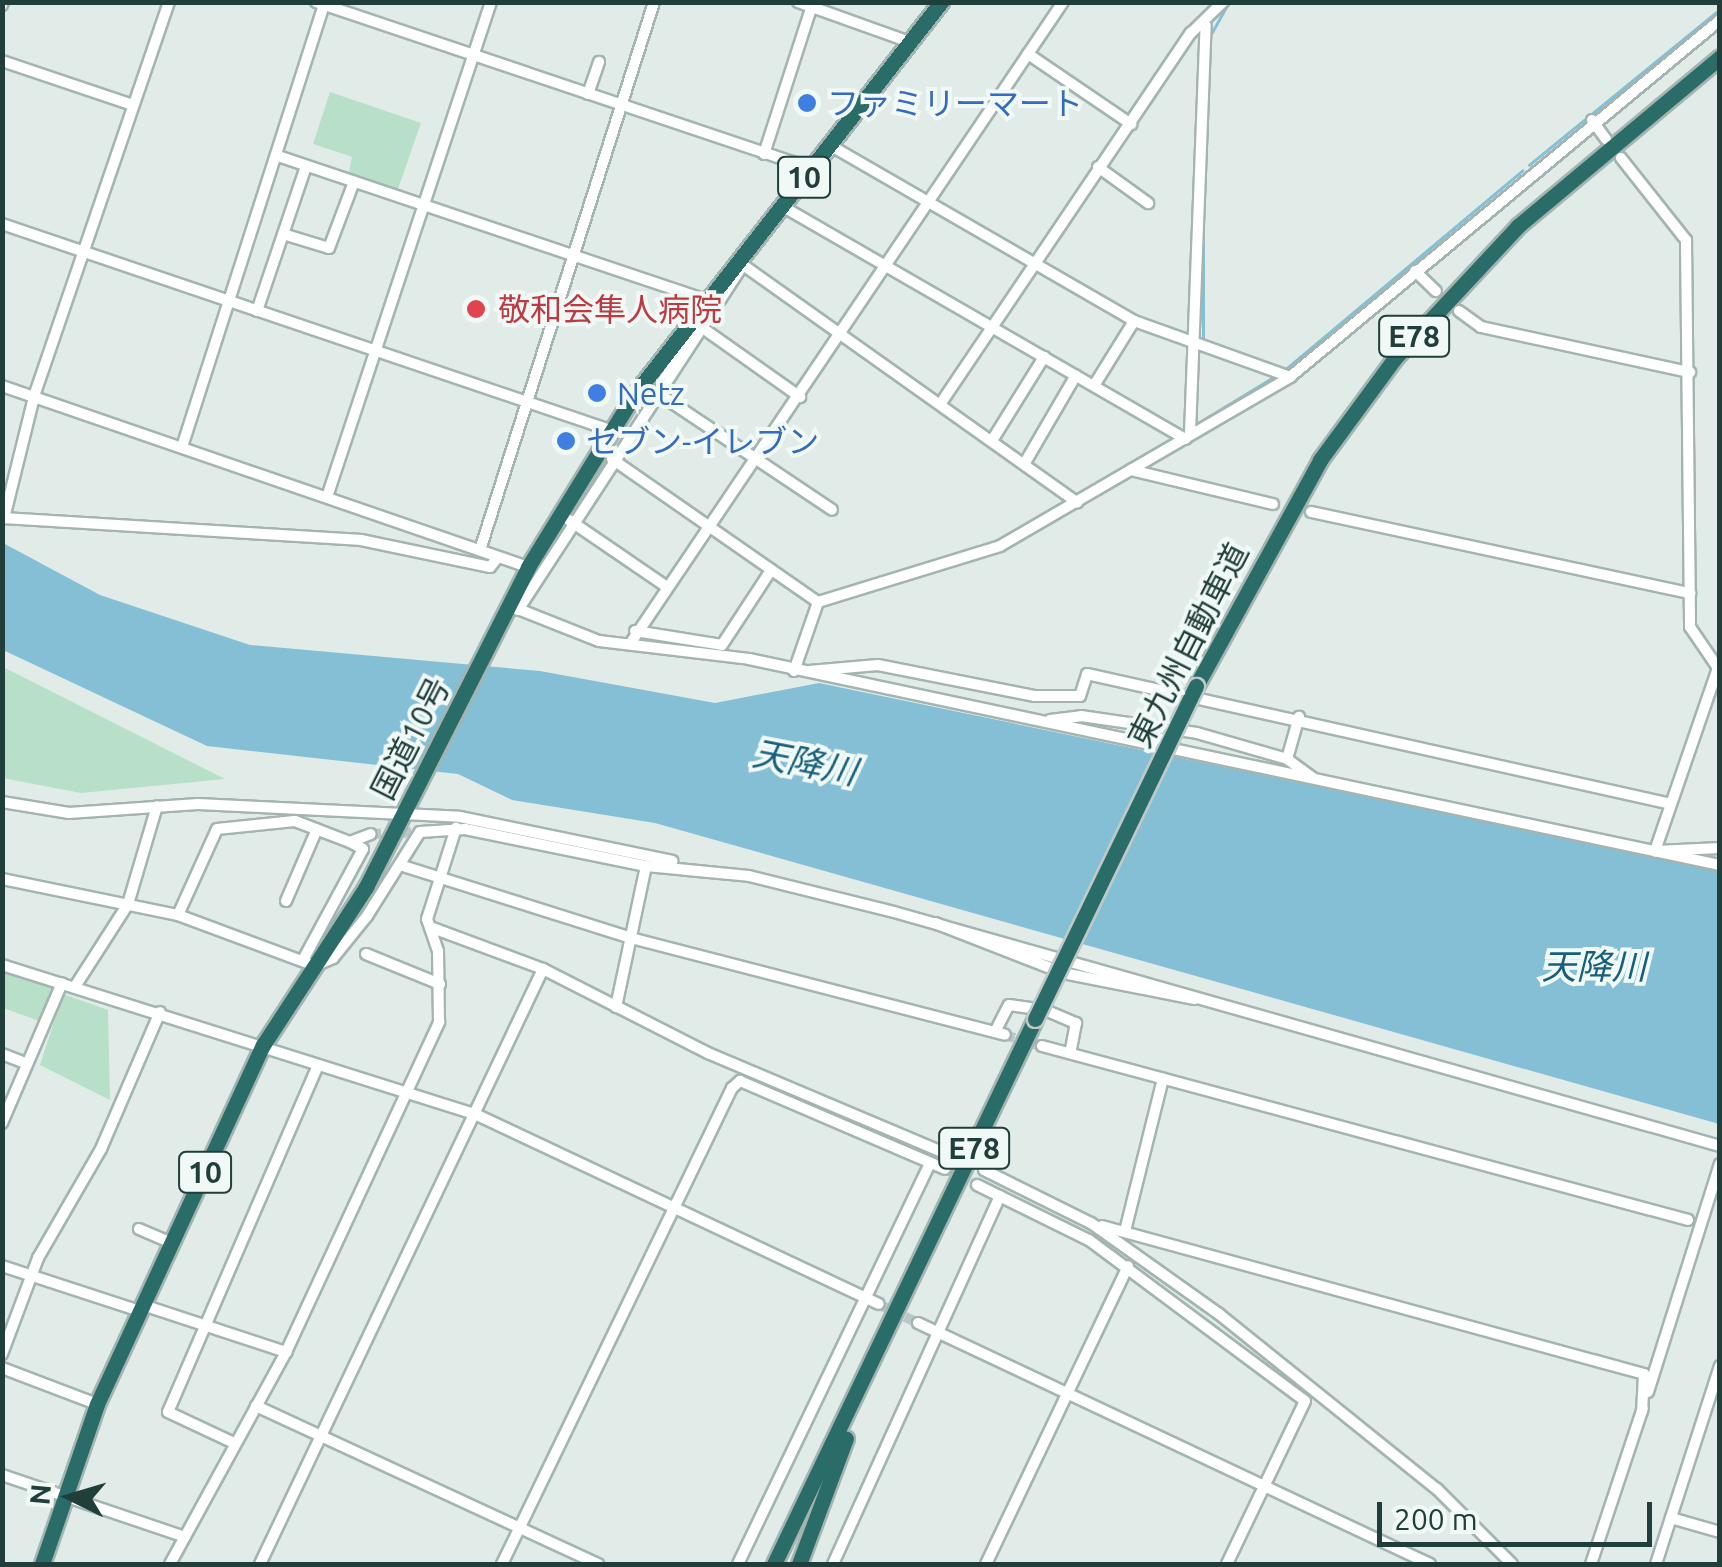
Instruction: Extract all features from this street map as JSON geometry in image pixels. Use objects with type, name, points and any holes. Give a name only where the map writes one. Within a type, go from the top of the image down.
[{"type":"highway","name":"国道10号","points":[[42,1564],[97,1404],[263,1045],[309,963],[402,817],[528,567],[610,430],[941,2]]},
{"type":"highway","name":"東九州自動車道","points":[[772,1564],[914,1278],[1196,686],[1302,489],[1395,358],[1518,226],[1720,57]]},
{"type":"highway","points":[[799,1564],[914,1278]]},
{"type":"highway","name":"東九州自動車道","points":[[785,1564],[867,1374]]},
{"type":"street","points":[[169,2],[34,397],[4,518],[361,540],[490,567],[498,557]]},
{"type":"street","points":[[327,498],[491,2]]},
{"type":"street","points":[[480,550],[654,2]]},
{"type":"street","points":[[798,2],[910,42]]},
{"type":"street","points":[[630,644],[709,523],[933,204],[1063,2]]},
{"type":"street","points":[[941,403],[1032,262],[1191,33],[1206,25],[1223,2]]},
{"type":"street","points":[[182,448],[281,157],[322,3],[810,168]]},
{"type":"street","points":[[764,154],[812,5]]},
{"type":"street","points":[[818,602],[1000,546],[1290,377],[1592,120],[1720,20]]},
{"type":"street","points":[[1188,436],[1206,25]]},
{"type":"street","points":[[1028,54],[1130,124]]},
{"type":"street","points":[[2,61],[133,105]]},
{"type":"street","points":[[588,94],[599,62]]},
{"type":"street","points":[[1592,120],[1606,138]]},
{"type":"street","points":[[1290,377],[1192,348],[1134,321],[833,147],[743,264],[704,328],[509,611],[559,632],[809,672],[1720,865]]},
{"type":"street","points":[[281,157],[708,301]]},
{"type":"street","points":[[1621,158],[1686,240],[1690,626],[1718,668],[1655,851]]},
{"type":"street","points":[[257,311],[306,166]]},
{"type":"street","points":[[1098,167],[1148,203]]},
{"type":"street","points":[[283,234],[329,248],[354,182]]},
{"type":"street","points":[[786,209],[1188,436]]},
{"type":"street","points":[[2,224],[610,430]]},
{"type":"street","points":[[743,264],[1026,461],[1077,502]]},
{"type":"street","points":[[1415,271],[1436,290]]},
{"type":"street","points":[[1459,311],[1481,327],[1690,372]]},
{"type":"street","points":[[1095,384],[1134,321]]},
{"type":"street","points":[[659,394],[670,355],[704,328]]},
{"type":"street","points":[[704,328],[800,397]]},
{"type":"street","points":[[993,438],[1044,357]]},
{"type":"street","points":[[1026,461],[1076,376]]},
{"type":"street","points":[[2,386],[528,567]]},
{"type":"street","points":[[659,394],[757,455],[832,510]]},
{"type":"street","points":[[612,459],[818,602]]},
{"type":"street","points":[[1130,470],[1273,504]]},
{"type":"street","points":[[1311,512],[1690,594]]},
{"type":"street","points":[[570,520],[667,587]]},
{"type":"street","points":[[635,631],[722,646],[771,570]]},
{"type":"street","points":[[794,671],[818,602]]},
{"type":"street","points":[[809,672],[878,666],[1049,696],[1080,696],[1087,674],[1671,804]]},
{"type":"street","points":[[1287,759],[1298,718]]},
{"type":"street","points":[[1039,722],[1151,724],[1287,759],[1316,780]]},
{"type":"street","points":[[2,802],[69,814],[157,806],[296,807],[402,817],[468,818],[935,922],[1221,999],[1720,1146]]},
{"type":"street","points":[[76,986],[128,904],[157,806]]},
{"type":"street","points":[[295,821],[296,807]]},
{"type":"street","points":[[468,818],[492,834]]},
{"type":"street","points":[[178,916],[218,829],[295,821],[363,849],[309,963]]},
{"type":"street","points":[[2,880],[178,916],[309,963],[333,958],[403,866],[420,832],[456,828],[646,866],[693,866]]},
{"type":"street","points":[[170,1564],[286,1352],[439,1022],[440,984],[430,927],[438,876],[456,828]]},
{"type":"street","points":[[286,901],[317,829]]},
{"type":"street","points":[[350,842],[371,834]]},
{"type":"street","points":[[1655,851],[1720,848]]},
{"type":"street","points":[[403,866],[632,938],[1000,1034],[1010,1005],[1045,1010],[1076,1023],[1070,1054]]},
{"type":"street","points":[[616,1007],[646,866]]},
{"type":"street","points":[[430,927],[543,969],[616,1007],[950,1156],[943,1168],[930,1164],[740,1081],[670,1210],[502,1564]]},
{"type":"street","points":[[366,954],[440,984]]},
{"type":"street","points":[[2,965],[474,1114],[670,1210],[873,1302]]},
{"type":"street","points":[[260,1564],[543,969]]},
{"type":"street","points":[[2,1123],[62,983]]},
{"type":"street","points":[[2,1354],[34,1276],[160,1012]]},
{"type":"street","points":[[1042,1046],[1688,1220]]},
{"type":"street","points":[[2,1054],[26,1063]]},
{"type":"street","points":[[234,1443],[168,1412],[206,1328],[247,1214],[318,1065]]},
{"type":"street","points":[[1125,1232],[1162,1078]]},
{"type":"street","points":[[738,1564],[873,1302],[930,1164]]},
{"type":"street","points":[[1591,1564],[1720,1164]]},
{"type":"street","points":[[984,1170],[1091,1224],[1437,1489],[1512,1564]]},
{"type":"street","points":[[977,1184],[1128,1266],[1305,1401],[1227,1564]]},
{"type":"street","points":[[833,1564],[934,1330],[1000,1196]]},
{"type":"street","points":[[1091,1224],[1644,1374],[1642,1411]]},
{"type":"street","points":[[138,1230],[170,1242]]},
{"type":"street","points":[[2,1266],[286,1352]]},
{"type":"street","points":[[986,1564],[1128,1266]]},
{"type":"street","points":[[918,1322],[1430,1564]]},
{"type":"street","points":[[1656,1564],[1720,1366]]},
{"type":"street","points":[[2,1368],[97,1404]]},
{"type":"street","points":[[256,1406],[598,1564]]},
{"type":"street","points":[[2,1475],[185,1537]]},
{"type":"street","points":[[1671,1518],[1720,1532]]},
{"type":"green space","points":[[330,92],[421,123],[398,189],[349,172],[352,157],[313,144]]},
{"type":"green space","points":[[2,667],[225,779],[81,793],[3,778]]},
{"type":"green space","points":[[3,970],[54,987],[42,1022],[3,1008]]},
{"type":"green space","points":[[63,994],[108,1010],[110,1100],[40,1065]]},
{"type":"water","name":"天降川","points":[[3,543],[100,595],[250,645],[540,671],[715,703],[819,683],[1719,870],[1719,1124],[655,823],[512,800],[458,774],[207,746],[3,650]]},
{"type":"waterway","points":[[1210,36],[1229,2]]},
{"type":"waterway","points":[[1529,165],[1720,9]]},
{"type":"waterway","points":[[1287,368],[1522,171]]},
{"type":"waterway","points":[[1203,227],[1203,339]]},
{"type":"waterway","points":[[1193,426],[1274,377]]},
{"type":"tunnel","points":[[371,834],[420,832]]},
{"type":"tunnel","points":[[1005,1035],[1042,1046]]},
{"type":"tunnel","points":[[945,1169],[977,1185]]},
{"type":"tunnel","points":[[878,1304],[918,1323]]},
{"type":"place","name":"ファミリーマート","points":[[807,103]]},
{"type":"place","name":"敬和会隼人病院","points":[[476,309]]},
{"type":"place","name":"Netz","points":[[597,393]]},
{"type":"place","name":"セブン-イレブン","points":[[566,441]]}]
